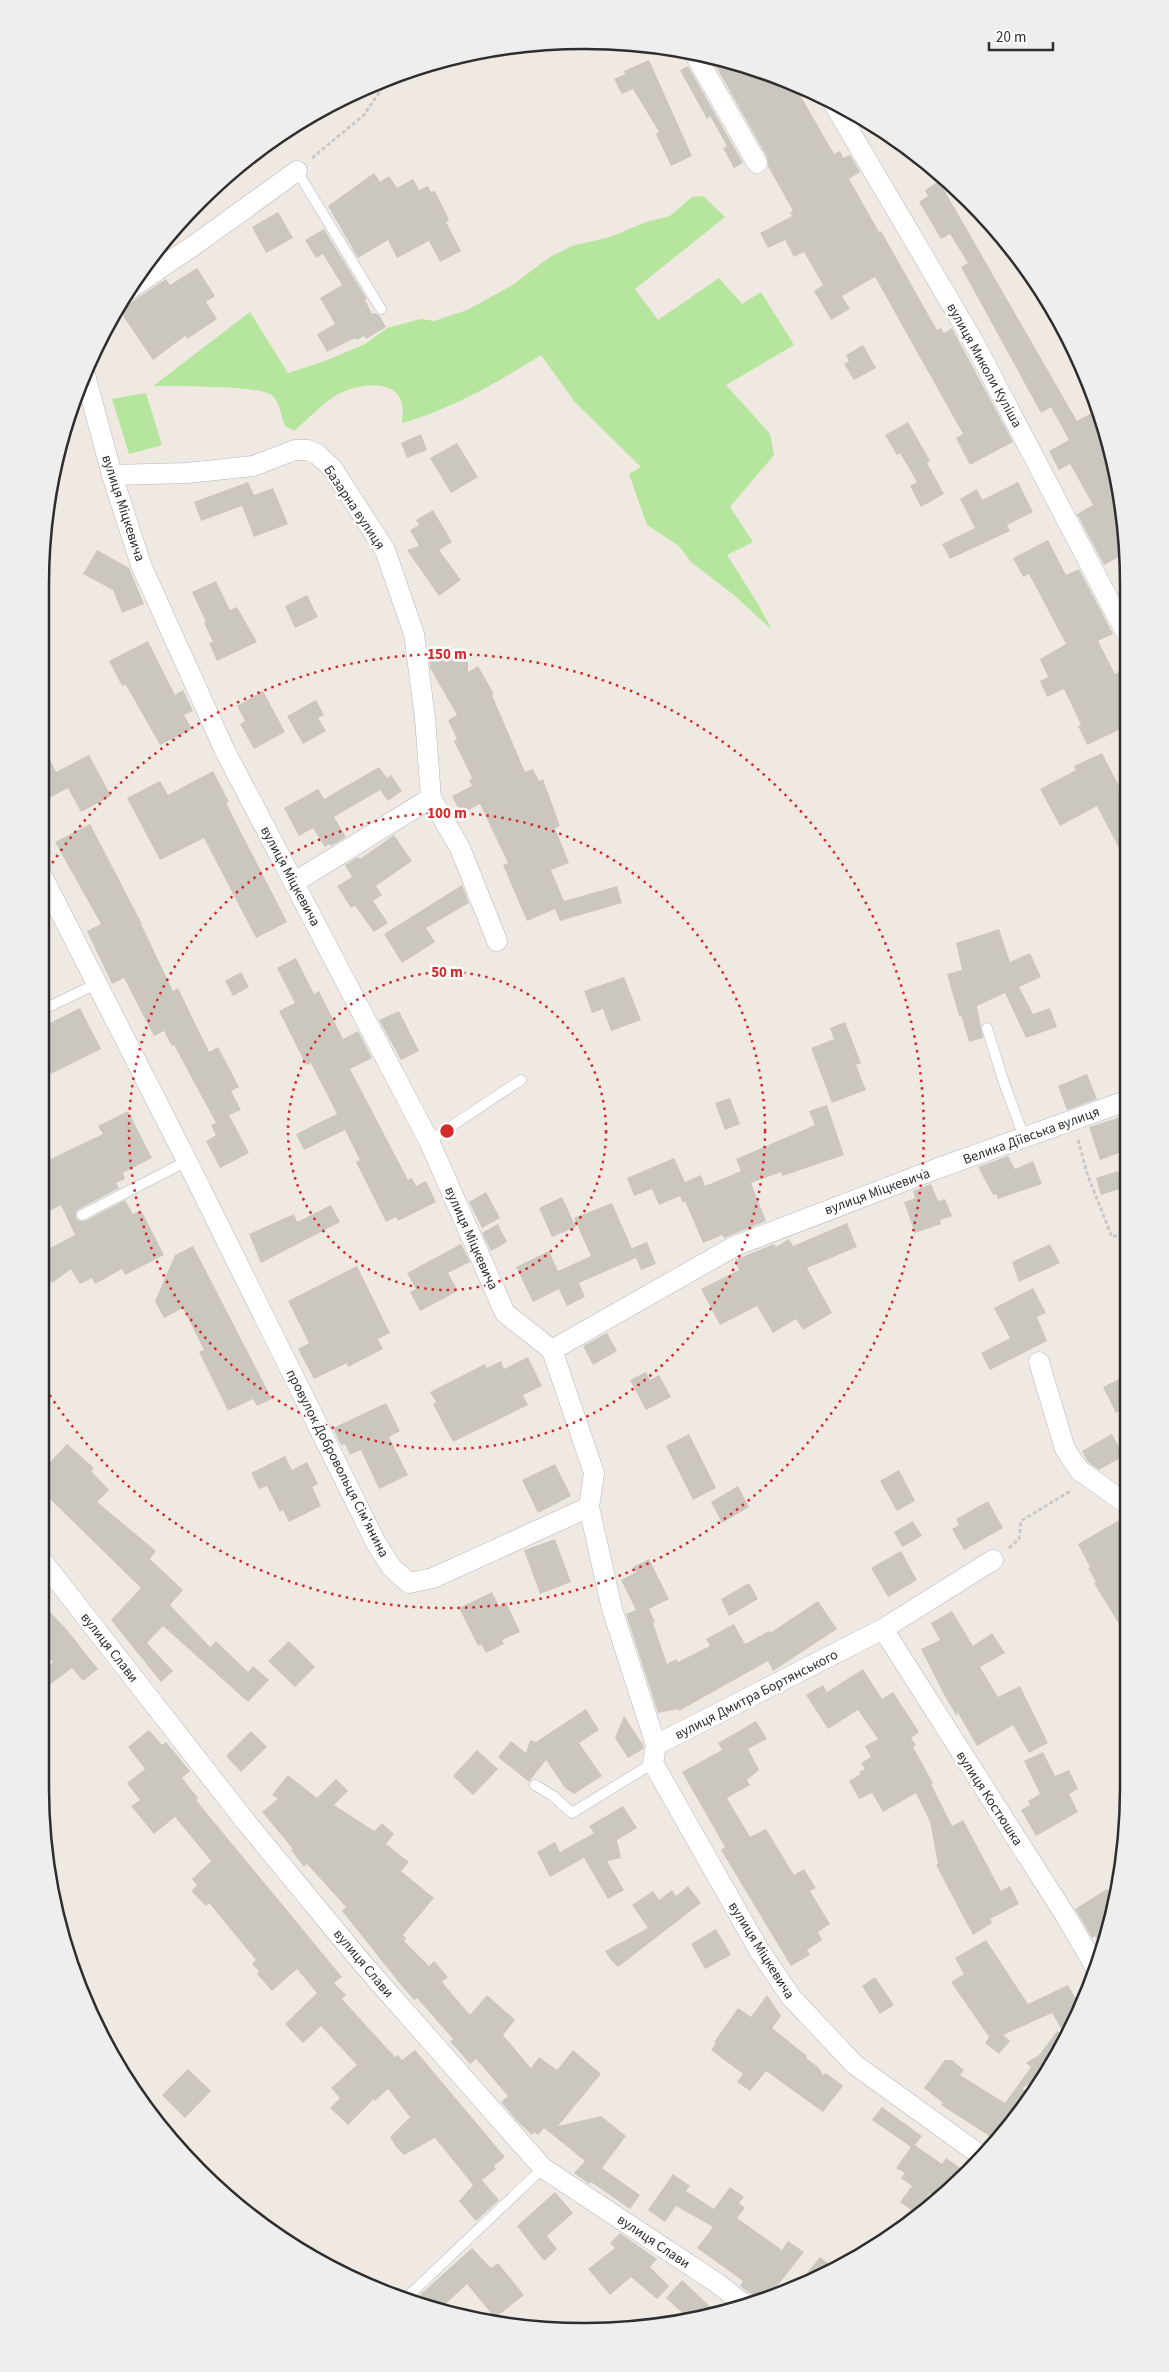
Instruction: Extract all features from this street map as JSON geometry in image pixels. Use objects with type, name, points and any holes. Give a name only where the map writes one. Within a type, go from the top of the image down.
[{"type":"street","points":[[699,61],[757,163]]},
{"type":"street","name":"вулиця Миколи Куліша","points":[[838,114],[972,339],[1120,621]]},
{"type":"street","points":[[145,279],[297,171]]},
{"type":"street","name":"вулиця Міцкевича","points":[[88,385],[112,476],[141,565],[225,751],[429,1141],[505,1313],[552,1350],[594,1473],[588,1507],[612,1609],[654,1754],[759,1950],[791,1997],[854,2064],[976,2152]]},
{"type":"street","name":"Базарна вулиця","points":[[112,476],[187,474],[253,466],[294,450],[308,450],[316,454],[332,468],[385,550],[414,634],[425,718],[431,798],[460,848],[496,941]]},
{"type":"street","points":[[295,882],[431,798]]},
{"type":"street","name":"провулок Добровольця Сім'янина","points":[[49,890],[187,1161],[376,1543],[392,1568],[409,1583],[433,1578],[588,1507]]},
{"type":"street","name":"Велика Діївська вулиця","points":[[936,1169],[1120,1103]]},
{"type":"street","name":"вулиця Міцкевича","points":[[552,1350],[735,1246],[936,1169]]},
{"type":"street","points":[[1039,1362],[1065,1448],[1079,1470],[1089,1475],[1120,1498]]},
{"type":"street","name":"вулиця Дмитра Бортянського","points":[[654,1754],[883,1629],[993,1560]]},
{"type":"street","name":"вулиця Слави","points":[[49,1569],[271,1852],[363,1964],[543,2168],[718,2283],[739,2300]]},
{"type":"street","name":"вулиця Костюшка","points":[[883,1629],[1067,1918],[1092,1961]]},
{"type":"lane","points":[[297,171],[382,309]]},
{"type":"lane","points":[[49,1007],[96,984]]},
{"type":"lane","points":[[987,1028],[1003,1080],[1024,1137]]},
{"type":"lane","points":[[429,1141],[521,1080]]},
{"type":"lane","points":[[82,1215],[187,1161]]},
{"type":"lane","name":"вулиця Дмитра Бортянського","points":[[535,1785],[553,1796],[572,1813],[654,1754]]},
{"type":"lane","points":[[410,2294],[543,2168]]},
{"type":"path","points":[[297,171],[364,115],[382,89]]},
{"type":"path","points":[[1073,1120],[1088,1176],[1112,1237],[1120,1235]]},
{"type":"path","points":[[1019,1539],[1021,1521],[1071,1491]]},
{"type":"green space","points":[[703,196],[725,217],[635,289],[658,320],[719,278],[742,304],[761,292],[794,345],[726,385],[770,434],[774,455],[730,507],[753,542],[727,555],[772,630],[734,595],[691,562],[679,546],[647,525],[629,474],[641,467],[574,401],[541,355],[491,385],[457,402],[402,423],[403,406],[398,395],[391,389],[382,386],[371,385],[349,389],[340,393],[322,405],[294,431],[285,426],[276,400],[266,393],[236,388],[153,386],[250,312],[288,373],[325,361],[365,344],[387,328],[421,319],[434,321],[467,310],[511,286],[550,257],[572,246],[610,237],[646,222],[670,216],[692,197]]},
{"type":"green space","points":[[146,393],[162,445],[129,454],[112,399]]},
{"type":"building","points":[[649,60],[692,156],[671,166],[656,134],[659,132],[633,89],[622,94],[614,79],[625,74],[624,71]]},
{"type":"building","points":[[715,65],[757,77],[800,94],[834,154],[840,151],[843,158],[850,155],[860,172],[849,179],[879,232],[881,231],[937,330],[941,328],[944,333],[952,328],[1013,442],[970,465],[956,438],[963,434],[875,277],[842,296],[850,309],[831,320],[814,291],[823,285],[804,252],[794,257],[785,240],[768,248],[760,233],[792,216],[790,212],[793,211],[768,166],[767,157]]},
{"type":"building","points":[[688,66],[743,163],[734,168],[723,148],[727,146],[710,116],[707,119],[680,70]]},
{"type":"building","points":[[374,173],[380,182],[389,176],[397,188],[413,179],[419,190],[428,186],[431,192],[435,191],[449,220],[446,222],[461,251],[440,262],[429,241],[397,258],[388,240],[358,258],[328,206]]},
{"type":"building","points":[[938,182],[942,185],[1077,421],[1092,413],[1110,480],[1119,549],[1119,557],[1104,565],[1077,514],[1093,505],[1070,464],[1059,470],[1049,451],[1069,440],[1051,407],[1041,413],[961,267],[968,263],[950,234],[941,239],[919,202],[928,196],[925,190]]},
{"type":"building","points":[[278,212],[293,238],[266,253],[252,227]]},
{"type":"building","points":[[324,229],[367,299],[365,300],[372,314],[379,315],[386,327],[366,339],[364,336],[357,340],[355,338],[327,352],[317,334],[335,324],[320,298],[342,285],[323,254],[316,258],[305,240]]},
{"type":"building","points":[[197,268],[215,296],[206,302],[217,319],[187,339],[185,336],[153,360],[122,315],[129,303],[166,279],[170,285]]},
{"type":"building","points":[[863,345],[876,368],[854,380],[844,364],[849,361],[846,355]]},
{"type":"building","points":[[908,422],[930,461],[927,463],[944,494],[921,507],[910,486],[917,482],[900,453],[897,455],[885,435]]},
{"type":"building","points":[[421,434],[427,450],[407,458],[401,443]]},
{"type":"building","points":[[457,443],[478,477],[451,493],[430,458]]},
{"type":"building","points":[[248,482],[254,495],[273,488],[288,524],[254,537],[242,506],[201,521],[194,502]]},
{"type":"building","points":[[1018,482],[1033,512],[1007,525],[1010,531],[950,559],[942,544],[975,528],[960,499],[977,489],[982,500]]},
{"type":"building","points":[[433,510],[452,542],[439,550],[461,580],[439,596],[407,550],[419,546],[410,530],[419,525],[416,520]]},
{"type":"building","points":[[1048,540],[1066,575],[1079,569],[1113,634],[1098,641],[1115,674],[1120,672],[1120,729],[1087,745],[1078,726],[1081,725],[1064,689],[1047,697],[1040,681],[1048,677],[1040,659],[1066,644],[1029,574],[1023,577],[1013,558]]},
{"type":"building","points":[[97,550],[129,568],[144,604],[122,613],[113,590],[83,574]]},
{"type":"building","points":[[216,581],[230,610],[237,607],[257,642],[217,661],[209,643],[213,642],[204,623],[206,622],[192,592]]},
{"type":"building","points":[[307,595],[318,617],[295,628],[285,606]]},
{"type":"building","points":[[148,641],[175,695],[183,690],[193,711],[184,715],[192,729],[160,745],[126,685],[122,686],[109,661]]},
{"type":"building","points":[[468,651],[468,672],[478,666],[494,694],[492,695],[525,772],[533,769],[539,781],[543,779],[560,826],[555,828],[569,863],[551,870],[564,901],[617,886],[622,903],[560,921],[555,909],[527,921],[503,865],[508,863],[480,804],[461,814],[452,796],[472,786],[469,780],[472,778],[454,741],[457,739],[448,720],[457,715],[430,668],[430,652]]},
{"type":"building","points":[[263,691],[285,732],[254,749],[240,724],[245,721],[237,706]]},
{"type":"building","points":[[316,700],[324,715],[318,718],[326,731],[303,744],[287,716]]},
{"type":"building","points":[[1102,753],[1120,788],[1120,850],[1097,806],[1060,826],[1040,789],[1076,770],[1074,766]]},
{"type":"building","points":[[89,755],[111,796],[81,812],[68,788],[49,798],[49,757],[56,772]]},
{"type":"building","points":[[379,767],[387,778],[391,775],[402,791],[388,801],[380,790],[334,817],[346,837],[331,846],[330,844],[325,847],[313,828],[299,836],[284,808],[318,789],[324,799]]},
{"type":"building","points":[[213,771],[229,802],[226,803],[287,922],[256,938],[204,838],[160,860],[127,798],[160,781],[168,795]]},
{"type":"building","points":[[90,824],[142,924],[173,991],[178,988],[209,1052],[218,1047],[239,1087],[231,1091],[241,1110],[229,1115],[249,1153],[220,1168],[206,1141],[216,1135],[211,1125],[216,1123],[174,1045],[172,1046],[164,1031],[154,1036],[124,978],[112,984],[87,931],[101,924],[55,842]]},
{"type":"building","points":[[394,835],[412,861],[376,886],[382,895],[373,901],[388,923],[374,932],[355,906],[351,908],[337,886],[352,877],[345,865],[358,857],[360,859]]},
{"type":"building","points":[[462,885],[469,903],[426,928],[435,942],[402,963],[384,934]]},
{"type":"building","points":[[999,929],[1010,962],[1030,953],[1041,977],[1019,987],[1033,1014],[1050,1008],[1057,1027],[1026,1038],[1005,993],[977,1006],[983,1038],[969,1042],[961,1015],[959,1016],[947,974],[962,970],[956,943]]},
{"type":"building","points":[[296,958],[314,994],[319,991],[343,1039],[358,1031],[372,1058],[350,1069],[408,1180],[412,1178],[416,1186],[426,1181],[436,1202],[398,1221],[396,1217],[386,1222],[356,1162],[360,1160],[345,1130],[304,1150],[296,1134],[337,1114],[311,1063],[306,1065],[279,1011],[295,1003],[277,968]]},
{"type":"building","points":[[241,972],[249,987],[233,996],[225,981]]},
{"type":"building","points":[[624,977],[641,1020],[611,1031],[603,1009],[592,1013],[584,991]]},
{"type":"building","points":[[80,1008],[101,1049],[51,1074],[49,1072],[49,1024]]},
{"type":"building","points":[[399,1011],[419,1051],[401,1060],[379,1020]]},
{"type":"building","points":[[845,1022],[861,1063],[856,1065],[866,1090],[832,1103],[811,1048],[834,1039],[830,1028]]},
{"type":"building","points":[[1087,1074],[1097,1099],[1067,1110],[1058,1086]]},
{"type":"building","points":[[730,1098],[740,1124],[725,1130],[715,1103]]},
{"type":"building","points":[[827,1105],[844,1155],[783,1176],[781,1172],[751,1183],[766,1221],[724,1238],[722,1235],[703,1243],[685,1201],[683,1203],[680,1196],[659,1205],[652,1189],[634,1196],[627,1178],[674,1158],[685,1182],[701,1175],[705,1186],[741,1171],[736,1159],[815,1125],[809,1111]]},
{"type":"building","points":[[128,1111],[152,1158],[123,1173],[125,1179],[116,1183],[119,1188],[79,1209],[76,1212],[76,1218],[79,1221],[85,1221],[125,1200],[133,1214],[141,1210],[164,1255],[125,1275],[122,1269],[95,1284],[92,1278],[80,1284],[71,1269],[52,1283],[49,1279],[49,1248],[75,1235],[61,1205],[49,1211],[49,1160],[103,1134],[98,1126]]},
{"type":"building","points":[[1120,1117],[1120,1153],[1100,1160],[1089,1127]]},
{"type":"building","points":[[1008,1156],[1015,1169],[1033,1161],[1042,1184],[998,1199],[996,1194],[993,1195],[978,1167]]},
{"type":"building","points":[[1118,1171],[1120,1189],[1101,1195],[1096,1178]]},
{"type":"building","points":[[931,1184],[938,1201],[945,1199],[952,1216],[940,1220],[941,1224],[915,1233],[904,1202],[915,1198],[913,1191]]},
{"type":"building","points":[[486,1192],[500,1218],[482,1228],[469,1202]]},
{"type":"building","points":[[562,1197],[576,1227],[552,1237],[539,1208]]},
{"type":"building","points":[[612,1203],[636,1258],[579,1283],[585,1297],[567,1306],[559,1289],[533,1302],[516,1267],[549,1251],[558,1271],[591,1256],[574,1218]]},
{"type":"building","points":[[331,1205],[340,1222],[261,1263],[249,1234],[294,1214],[297,1222]]},
{"type":"building","points":[[847,1223],[857,1247],[807,1268],[832,1313],[803,1330],[796,1319],[773,1333],[757,1306],[720,1325],[701,1289],[739,1270],[735,1260],[774,1244],[776,1247],[789,1239],[793,1246]]},
{"type":"building","points":[[498,1224],[507,1242],[491,1251],[482,1233]]},
{"type":"building","points":[[647,1242],[656,1264],[641,1270],[632,1248]]},
{"type":"building","points":[[461,1244],[470,1262],[448,1273],[458,1291],[420,1311],[410,1292],[416,1289],[407,1273]]},
{"type":"building","points":[[1050,1244],[1060,1263],[1019,1282],[1012,1262]]},
{"type":"building","points":[[193,1246],[272,1399],[257,1406],[253,1399],[228,1411],[199,1352],[204,1350],[183,1308],[164,1318],[155,1301],[175,1255]]},
{"type":"building","points":[[357,1266],[390,1333],[378,1339],[383,1349],[348,1367],[347,1363],[314,1379],[298,1349],[309,1343],[288,1301]]},
{"type":"building","points":[[1033,1288],[1046,1313],[1037,1317],[1047,1341],[990,1370],[981,1353],[1010,1338],[994,1308]]},
{"type":"building","points":[[607,1333],[617,1351],[593,1365],[583,1346]]},
{"type":"building","points":[[528,1357],[542,1386],[523,1395],[528,1405],[453,1442],[433,1404],[436,1402],[430,1392],[485,1364],[487,1368],[501,1361],[504,1369]]},
{"type":"building","points":[[646,1372],[650,1380],[659,1375],[671,1397],[646,1410],[630,1380]]},
{"type":"building","points":[[1120,1378],[1120,1411],[1116,1413],[1103,1387]]},
{"type":"building","points":[[386,1403],[400,1431],[389,1437],[408,1475],[379,1489],[361,1450],[350,1455],[345,1444],[341,1445],[333,1428]]},
{"type":"building","points":[[689,1434],[716,1488],[693,1500],[666,1446]]},
{"type":"building","points":[[1112,1434],[1120,1449],[1120,1458],[1099,1470],[1088,1462],[1082,1451]]},
{"type":"building","points":[[67,1444],[94,1468],[91,1471],[109,1490],[97,1502],[156,1551],[150,1559],[183,1590],[170,1605],[210,1647],[216,1641],[248,1672],[253,1666],[269,1680],[248,1702],[163,1626],[147,1643],[173,1671],[161,1682],[111,1620],[141,1588],[49,1500],[49,1463]]},
{"type":"building","points":[[285,1456],[292,1470],[307,1462],[318,1484],[312,1487],[321,1506],[289,1522],[283,1510],[280,1512],[267,1486],[259,1489],[251,1473]]},
{"type":"building","points":[[555,1464],[571,1496],[538,1513],[522,1480]]},
{"type":"building","points":[[899,1470],[915,1501],[897,1511],[880,1481]]},
{"type":"building","points":[[738,1486],[749,1507],[722,1523],[711,1502]]},
{"type":"building","points":[[988,1501],[1003,1528],[964,1550],[952,1529],[959,1525],[956,1519]]},
{"type":"building","points":[[1120,1520],[1120,1626],[1094,1583],[1096,1582],[1088,1568],[1090,1567],[1078,1544]]},
{"type":"building","points":[[913,1521],[922,1536],[902,1547],[894,1532]]},
{"type":"building","points":[[555,1539],[571,1582],[540,1594],[524,1550]]},
{"type":"building","points":[[901,1551],[917,1580],[888,1597],[871,1568]]},
{"type":"building","points":[[649,1559],[669,1599],[649,1609],[655,1622],[653,1623],[667,1664],[676,1659],[678,1662],[710,1646],[706,1639],[734,1624],[745,1644],[769,1631],[770,1633],[818,1601],[837,1629],[773,1671],[768,1661],[679,1711],[678,1709],[658,1713],[626,1614],[636,1610],[621,1580],[636,1572],[633,1567]]},
{"type":"building","points":[[749,1583],[758,1599],[729,1616],[721,1599]]},
{"type":"building","points":[[492,1592],[499,1606],[506,1602],[520,1632],[502,1640],[504,1644],[486,1653],[481,1644],[478,1646],[459,1608]]},
{"type":"building","points":[[49,1611],[98,1669],[83,1681],[72,1668],[49,1685],[49,1665],[53,1662],[49,1658]]},
{"type":"building","points":[[952,1611],[973,1646],[992,1633],[1005,1653],[980,1667],[998,1697],[1020,1686],[1048,1743],[1029,1753],[1013,1725],[977,1746],[958,1713],[956,1715],[942,1691],[921,1649],[940,1640],[931,1623]]},
{"type":"building","points":[[289,1641],[315,1667],[295,1687],[268,1661]]},
{"type":"building","points":[[863,1669],[882,1699],[893,1692],[919,1732],[911,1738],[916,1745],[913,1747],[933,1783],[931,1784],[952,1826],[963,1820],[1001,1891],[1010,1886],[1019,1904],[990,1919],[992,1923],[973,1935],[936,1865],[938,1864],[930,1822],[916,1793],[883,1812],[872,1793],[859,1799],[849,1781],[861,1774],[859,1772],[865,1769],[861,1763],[871,1757],[865,1746],[878,1739],[858,1710],[828,1729],[806,1695],[823,1685],[827,1692]]},
{"type":"building","points":[[586,1709],[599,1730],[579,1743],[602,1776],[574,1794],[565,1788],[546,1760],[529,1782],[498,1757],[511,1741],[526,1753],[530,1740],[536,1742]]},
{"type":"building","points":[[624,1716],[644,1746],[643,1749],[628,1758],[615,1738]]},
{"type":"building","points":[[756,1721],[767,1739],[748,1749],[759,1770],[747,1780],[750,1785],[727,1798],[750,1837],[766,1829],[794,1875],[804,1869],[816,1888],[810,1891],[830,1924],[818,1932],[822,1940],[807,1950],[810,1955],[791,1966],[721,1850],[725,1847],[682,1772],[722,1750],[718,1743]]},
{"type":"building","points":[[149,1730],[162,1745],[166,1742],[190,1771],[182,1778],[198,1798],[196,1800],[342,1977],[334,1983],[346,1995],[342,1999],[395,2057],[398,2055],[402,2060],[415,2050],[505,2157],[494,2166],[496,2169],[482,2180],[499,2200],[476,2221],[459,2201],[473,2185],[435,2138],[404,2155],[396,2147],[390,2137],[410,2117],[388,2089],[375,2101],[374,2099],[348,2125],[330,2108],[340,2098],[331,2088],[357,2065],[321,2026],[303,2043],[285,2024],[317,1993],[297,1969],[272,1991],[257,1974],[259,1971],[252,1964],[256,1960],[209,1903],[206,1906],[193,1893],[192,1890],[197,1885],[192,1879],[211,1861],[175,1817],[154,1834],[131,1806],[140,1800],[127,1783],[145,1769],[128,1747]]},
{"type":"building","points":[[251,1731],[267,1747],[241,1772],[226,1756]]},
{"type":"building","points":[[477,1750],[498,1769],[473,1795],[453,1776]]},
{"type":"building","points":[[1043,1752],[1055,1776],[1069,1770],[1078,1789],[1069,1794],[1078,1812],[1036,1836],[1021,1810],[1030,1805],[1028,1801],[1040,1794],[1024,1761]]},
{"type":"building","points":[[288,1775],[317,1798],[336,1779],[348,1791],[334,1805],[374,1831],[382,1823],[394,1834],[386,1844],[409,1862],[401,1871],[434,1898],[403,1935],[406,1938],[404,1941],[429,1966],[434,1961],[448,1977],[442,1982],[470,2015],[487,1995],[515,2020],[503,2035],[531,2068],[539,2057],[557,2070],[573,2050],[601,2074],[558,2126],[601,2116],[626,2136],[602,2168],[640,2195],[630,2209],[591,2182],[589,2184],[574,2173],[585,2161],[544,2128],[538,2135],[534,2132],[532,2135],[518,2122],[501,2102],[508,2096],[476,2059],[470,2064],[450,2041],[453,2039],[417,1998],[414,2000],[342,1911],[346,1907],[307,1864],[304,1867],[291,1850],[293,1849],[262,1812],[278,1799],[272,1795]]},
{"type":"building","points":[[623,1806],[637,1828],[617,1840],[621,1858],[607,1861],[624,1890],[608,1899],[584,1858],[550,1877],[537,1852],[555,1842],[560,1852],[594,1833],[589,1826]]},
{"type":"building","points":[[688,1886],[701,1903],[618,1967],[605,1951],[648,1928],[632,1905],[653,1891],[659,1900],[672,1890],[676,1896]]},
{"type":"building","points":[[1107,1889],[1110,1893],[1098,1941],[1095,1936],[1092,1938],[1075,1909]]},
{"type":"building","points":[[716,1929],[731,1955],[705,1969],[691,1944]]},
{"type":"building","points":[[986,1940],[1028,2004],[1068,1985],[1076,1999],[1062,2030],[1052,2013],[1003,2035],[1010,2041],[999,2054],[985,2043],[989,2037],[951,1982],[964,1974],[955,1958]]},
{"type":"building","points":[[875,1977],[894,2005],[880,2014],[862,1986]]},
{"type":"building","points":[[767,1995],[781,2016],[772,2028],[807,2056],[806,2058],[818,2067],[823,2075],[826,2073],[843,2086],[823,2112],[766,2071],[750,2091],[737,2082],[743,2074],[711,2050],[716,2043],[714,2042],[738,2008],[751,2017]]},
{"type":"building","points":[[1057,2031],[1060,2033],[1031,2083],[1022,2088],[1026,2091],[991,2137],[941,2105],[943,2103],[924,2088],[945,2060],[952,2060],[964,2070],[960,2075],[1005,2103],[1031,2067],[1026,2063],[1039,2055]]},
{"type":"building","points":[[188,2069],[211,2091],[185,2118],[162,2095]]},
{"type":"building","points":[[882,2107],[922,2136],[915,2145],[942,2164],[946,2158],[961,2168],[932,2195],[930,2193],[913,2211],[900,2202],[912,2186],[901,2178],[905,2173],[896,2168],[911,2147],[872,2120]]},
{"type":"building","points":[[673,2174],[690,2186],[686,2191],[714,2209],[730,2187],[744,2197],[739,2203],[745,2208],[737,2218],[782,2250],[788,2241],[804,2252],[776,2288],[754,2296],[740,2286],[743,2281],[697,2248],[713,2227],[676,2206],[665,2222],[648,2210]]},
{"type":"building","points":[[555,2192],[573,2213],[547,2236],[557,2249],[544,2261],[517,2226]]},
{"type":"building","points":[[620,2233],[657,2259],[650,2267],[669,2286],[657,2299],[631,2277],[610,2295],[588,2269],[615,2248],[610,2243]]},
{"type":"building","points":[[472,2248],[491,2268],[498,2263],[524,2295],[498,2316],[493,2315],[467,2284],[445,2305],[418,2297]]},
{"type":"building","points":[[820,2257],[829,2264],[821,2268],[805,2275]]},
{"type":"building","points":[[682,2280],[711,2308],[683,2314],[666,2298]]}]
